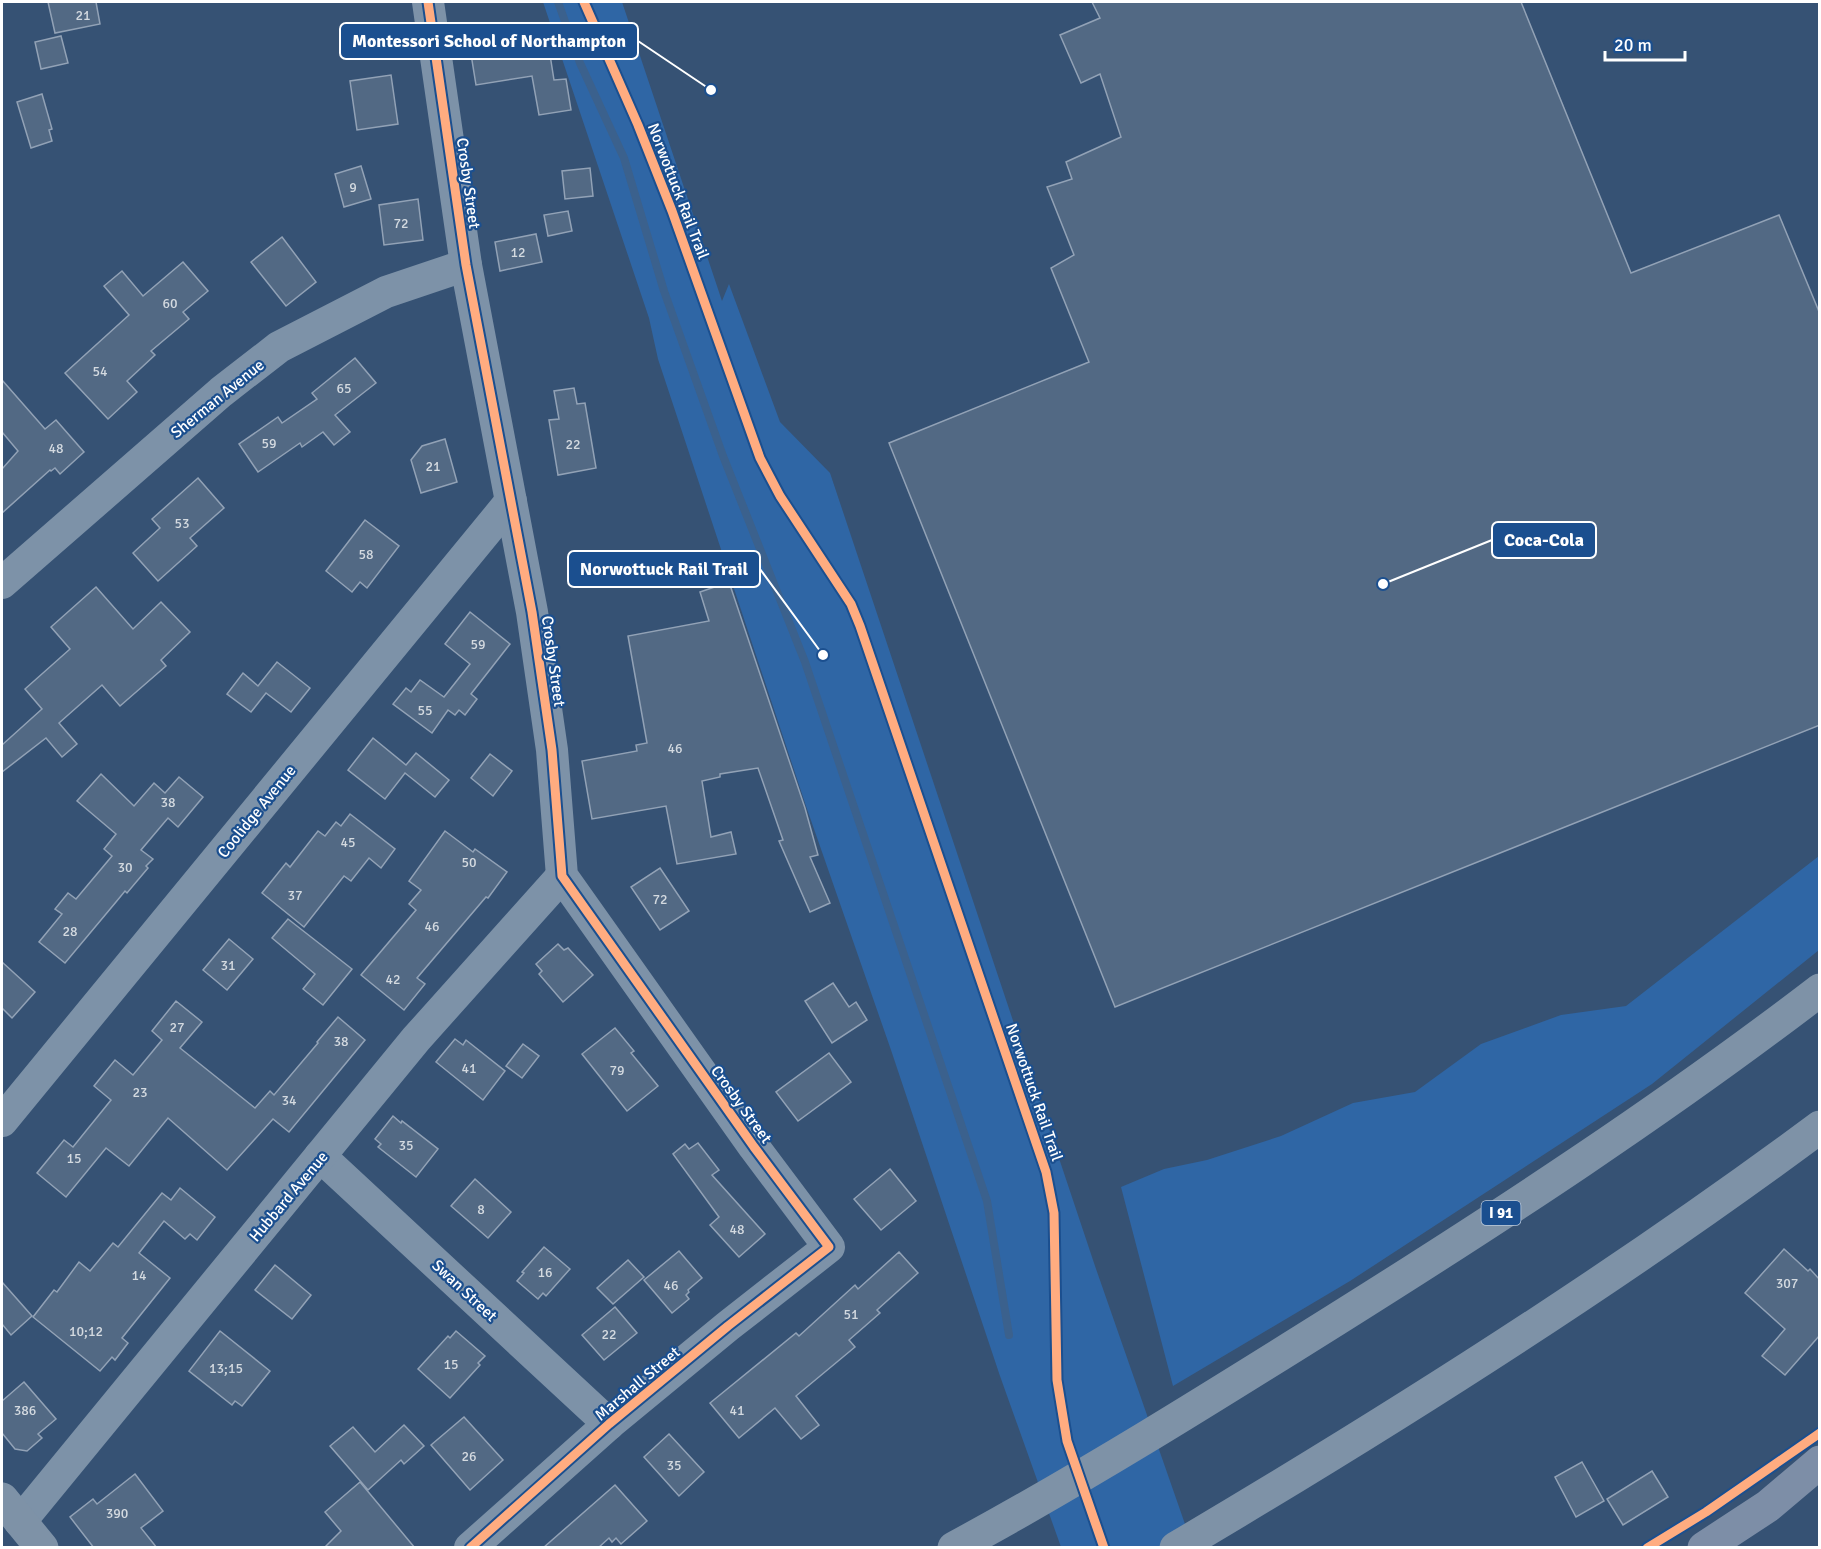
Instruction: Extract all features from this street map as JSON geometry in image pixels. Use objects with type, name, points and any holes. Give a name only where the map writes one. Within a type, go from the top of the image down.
[{"type":"highway","name":"I 91","points":[[954,1548],[1173,1421],[1386,1288],[1623,1133],[1820,990]]},
{"type":"highway","points":[[1176,1548],[1533,1326],[1734,1189],[1820,1127]]},
{"type":"highway","points":[[11,1510],[42,1548]]},
{"type":"main road","points":[[1704,1548],[1768,1506],[1820,1462]]},
{"type":"street","name":"Crosby Street","points":[[428,2],[466,265],[532,612],[552,750],[562,876],[754,1148],[829,1247]]},
{"type":"street","name":"Sherman Avenue","points":[[2,583],[221,392],[279,347],[386,292],[466,265]]},
{"type":"street","name":"Coolidge Avenue","points":[[2,1121],[511,501]]},
{"type":"street","name":"Hubbard Avenue","points":[[11,1510],[53,1479],[416,1039],[562,876]]},
{"type":"street","name":"Swan Street","points":[[320,1156],[609,1424]]},
{"type":"street","name":"Marshall Street","points":[[470,1548],[609,1424],[829,1247]]},
{"type":"shaded area","points":[[543,2],[622,2],[722,301],[729,284],[780,422],[830,473],[1095,1266],[1193,1547],[1061,1547],[1000,1376],[891,1050],[806,806],[658,359],[649,318]]},
{"type":"shaded area","points":[[1819,856],[1819,950],[1652,1084],[1350,1281],[1173,1386],[1121,1187],[1164,1169],[1207,1160],[1281,1136],[1353,1103],[1415,1092],[1481,1044],[1561,1015],[1626,1006]]},
{"type":"building","points":[[48,2],[96,2],[100,24],[55,33]]},
{"type":"building","points":[[1092,2],[1521,2],[1631,273],[1779,215],[1820,314],[1820,725],[1115,1007],[889,443],[1089,362],[1051,268],[1074,255],[1047,187],[1072,179],[1066,162],[1121,137],[1100,74],[1081,83],[1060,35],[1100,18]]},
{"type":"building","points":[[61,36],[68,63],[41,69],[35,42]]},
{"type":"building","points":[[548,42],[554,80],[566,79],[571,110],[539,115],[532,76],[476,85],[471,54]]},
{"type":"building","points":[[391,75],[398,124],[357,130],[350,81]]},
{"type":"building","points":[[42,94],[52,129],[49,130],[52,141],[31,148],[17,102]]},
{"type":"building","points":[[361,166],[371,199],[344,207],[335,174]]},
{"type":"building","points":[[590,168],[593,196],[565,199],[562,171]]},
{"type":"building","points":[[418,199],[423,240],[384,245],[379,205]]},
{"type":"building","points":[[568,211],[572,231],[548,236],[544,215]]},
{"type":"building","points":[[536,234],[542,262],[500,271],[495,242]]},
{"type":"building","points":[[282,237],[316,282],[286,306],[251,262]]},
{"type":"building","points":[[183,262],[208,291],[183,312],[189,319],[151,351],[155,355],[127,381],[137,392],[108,419],[65,373],[129,315],[104,286],[122,271],[143,296]]},
{"type":"building","points":[[355,358],[376,383],[335,415],[350,432],[334,445],[323,432],[302,447],[300,443],[258,472],[239,444],[278,417],[282,423],[317,399],[312,393]]},
{"type":"building","points":[[2,380],[45,429],[56,420],[84,452],[60,474],[55,468],[50,470],[2,513],[2,469],[18,451],[2,432]]},
{"type":"building","points":[[574,388],[577,404],[585,403],[596,468],[558,475],[549,420],[559,419],[554,391]]},
{"type":"building","points":[[445,439],[457,482],[421,493],[411,460],[422,446]]},
{"type":"building","points":[[198,478],[224,508],[190,538],[197,546],[158,581],[133,553],[160,528],[152,519]]},
{"type":"building","points":[[365,520],[399,546],[367,588],[360,582],[352,592],[326,571]]},
{"type":"building","points":[[729,582],[805,808],[818,855],[810,857],[830,903],[810,912],[779,841],[783,840],[758,768],[720,774],[720,777],[702,781],[711,837],[731,832],[736,854],[677,864],[666,806],[592,819],[582,761],[637,751],[636,745],[647,743],[628,636],[709,621],[700,592]]},
{"type":"building","points":[[96,587],[133,629],[161,602],[190,632],[161,660],[166,666],[120,706],[102,685],[59,723],[77,744],[62,757],[46,738],[2,772],[2,745],[42,709],[25,689],[70,649],[51,627]]},
{"type":"building","points":[[470,612],[510,644],[471,694],[477,699],[465,715],[459,710],[455,715],[448,710],[432,733],[393,704],[406,688],[411,692],[420,680],[444,697],[470,664],[445,644]]},
{"type":"building","points":[[277,662],[310,688],[291,712],[266,693],[251,712],[227,694],[243,673],[258,686]]},
{"type":"building","points":[[373,738],[406,765],[416,753],[449,780],[435,797],[405,773],[385,799],[348,770]]},
{"type":"building","points":[[490,754],[512,771],[493,796],[471,778]]},
{"type":"building","points":[[101,774],[134,806],[154,783],[165,793],[179,777],[203,797],[178,827],[168,818],[141,850],[153,859],[146,866],[148,868],[127,893],[125,891],[65,963],[39,942],[62,914],[55,909],[68,893],[76,899],[112,856],[104,849],[116,834],[77,801]]},
{"type":"building","points":[[350,814],[395,849],[381,868],[369,858],[351,881],[344,876],[304,927],[262,893],[286,863],[290,867],[318,831],[325,836],[336,822],[341,826]]},
{"type":"building","points":[[445,831],[473,852],[475,849],[507,872],[488,898],[486,897],[417,978],[425,984],[404,1010],[361,975],[416,910],[409,904],[421,890],[409,881]]},
{"type":"building","points":[[660,868],[689,911],[660,930],[631,887]]},
{"type":"building","points":[[288,919],[352,969],[323,1005],[303,989],[315,974],[272,938]]},
{"type":"building","points":[[229,939],[253,959],[227,990],[203,970]]},
{"type":"building","points":[[558,944],[564,950],[568,948],[593,975],[563,1002],[539,974],[542,971],[536,964]]},
{"type":"building","points":[[2,962],[35,992],[12,1018],[2,1008]]},
{"type":"building","points":[[833,983],[849,1007],[856,1002],[867,1020],[832,1043],[805,1001]]},
{"type":"building","points":[[176,1001],[202,1022],[180,1048],[255,1108],[270,1091],[274,1095],[338,1017],[365,1040],[289,1132],[273,1119],[227,1170],[168,1118],[129,1166],[106,1148],[66,1197],[37,1173],[64,1140],[73,1147],[111,1100],[94,1086],[115,1060],[133,1075],[162,1040],[152,1031]]},
{"type":"building","points":[[615,1028],[634,1051],[631,1053],[658,1086],[627,1111],[582,1054]]},
{"type":"building","points":[[455,1039],[463,1045],[466,1040],[505,1071],[483,1100],[436,1062]]},
{"type":"building","points":[[523,1044],[539,1056],[522,1078],[506,1066]]},
{"type":"building","points":[[829,1053],[851,1082],[798,1121],[776,1092]]},
{"type":"building","points":[[393,1116],[438,1149],[416,1177],[378,1147],[381,1144],[375,1139]]},
{"type":"building","points":[[698,1143],[719,1170],[712,1175],[765,1234],[739,1257],[710,1225],[719,1217],[673,1154],[685,1144],[689,1149]]},
{"type":"building","points":[[890,1169],[916,1201],[881,1230],[854,1199]]},
{"type":"building","points":[[475,1179],[511,1212],[488,1238],[451,1206]]},
{"type":"building","points":[[180,1188],[215,1217],[197,1240],[190,1234],[185,1239],[164,1221],[139,1253],[170,1278],[122,1338],[128,1343],[115,1360],[112,1357],[100,1371],[33,1317],[54,1290],[57,1292],[79,1262],[90,1271],[113,1243],[118,1247],[162,1193],[171,1200]]},
{"type":"building","points":[[544,1247],[570,1269],[546,1296],[543,1293],[538,1299],[517,1281]]},
{"type":"building","points":[[1784,1249],[1808,1271],[1810,1269],[1820,1280],[1820,1335],[1785,1375],[1762,1356],[1785,1329],[1745,1293]]},
{"type":"building","points":[[679,1251],[702,1278],[688,1290],[686,1295],[689,1299],[672,1313],[644,1280]]},
{"type":"building","points":[[899,1252],[918,1273],[877,1310],[880,1313],[849,1340],[855,1347],[796,1396],[819,1425],[801,1439],[775,1408],[739,1438],[710,1403],[796,1333],[799,1336],[855,1285],[858,1289]]},
{"type":"building","points":[[628,1260],[644,1277],[613,1304],[597,1288]]},
{"type":"building","points":[[275,1265],[311,1295],[292,1319],[255,1290]]},
{"type":"building","points":[[2,1282],[32,1316],[11,1335],[2,1324]]},
{"type":"building","points":[[615,1307],[637,1333],[604,1360],[582,1335]]},
{"type":"building","points":[[220,1331],[270,1371],[242,1406],[235,1401],[232,1405],[189,1371]]},
{"type":"building","points":[[456,1331],[485,1356],[478,1363],[480,1365],[450,1398],[418,1369],[448,1336],[450,1338]]},
{"type":"building","points":[[24,1382],[56,1419],[38,1434],[42,1438],[27,1451],[15,1449],[2,1433],[2,1401]]},
{"type":"building","points":[[464,1417],[503,1460],[470,1490],[431,1445]]},
{"type":"building","points":[[404,1425],[424,1446],[404,1464],[401,1460],[368,1490],[330,1446],[353,1427],[375,1452]]},
{"type":"building","points":[[669,1434],[704,1472],[679,1496],[644,1457]]},
{"type":"building","points":[[1582,1462],[1604,1501],[1576,1517],[1555,1477]]},
{"type":"building","points":[[1652,1471],[1668,1497],[1623,1525],[1607,1499]]},
{"type":"building","points":[[135,1474],[163,1511],[141,1528],[157,1548],[94,1548],[70,1517],[93,1499],[97,1504]]},
{"type":"building","points":[[360,1482],[415,1548],[324,1548],[341,1531],[325,1512]]},
{"type":"building","points":[[615,1485],[647,1521],[621,1544],[616,1538],[612,1542],[609,1538],[598,1548],[543,1548]]},
{"type":"waterway","points":[[558,2],[580,63],[624,158],[664,291],[723,456],[805,662],[987,1201],[1009,1335]]},
{"type":"cycle path","points":[[428,2],[466,265],[532,612],[552,750],[562,876],[754,1147],[829,1247],[609,1424],[470,1548]]},
{"type":"cycle path","name":"Norwottuck Rail Trail","points":[[584,2],[638,125],[672,211],[760,458],[780,496],[851,604],[860,626],[1046,1172],[1054,1213],[1057,1380],[1067,1441],[1104,1548]]},
{"type":"cycle path","points":[[1647,1548],[1706,1512],[1820,1433]]},
{"type":"place","name":"Montessori School of Northampton","points":[[711,90]]},
{"type":"place","name":"Coca-Cola","points":[[1383,584]]},
{"type":"place","name":"Norwottuck Rail Trail","points":[[823,655]]}]
